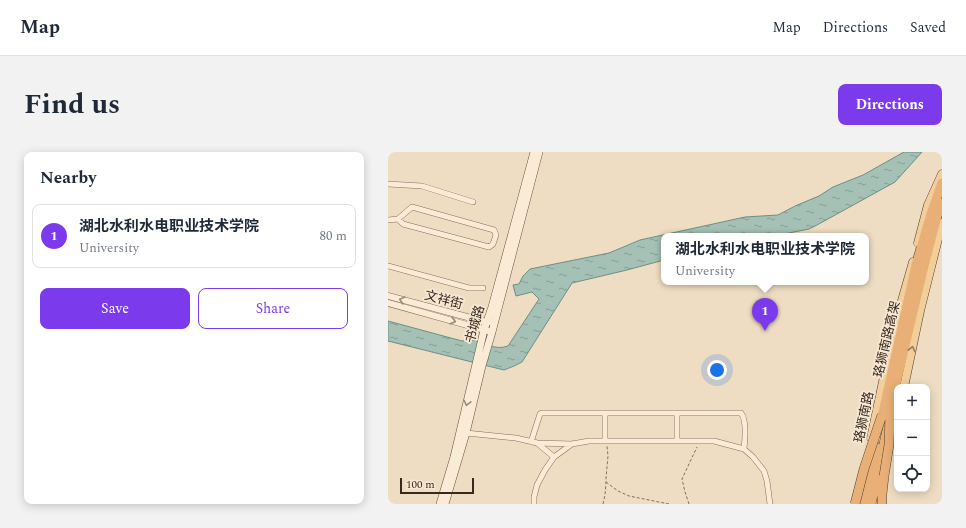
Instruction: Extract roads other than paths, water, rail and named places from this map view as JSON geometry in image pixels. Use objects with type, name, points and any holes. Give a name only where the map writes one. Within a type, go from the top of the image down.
[{"type":"highway","name":"珞狮南路高架","points":[[863,504],[890,416],[916,265],[942,183]]},
{"type":"highway","name":"珞狮南路高架","points":[[870,504],[897,379],[924,266],[937,216],[942,203]]},
{"type":"highway","points":[[856,504],[864,469],[890,416]]},
{"type":"highway","points":[[882,504],[882,494],[890,445],[890,416]]},
{"type":"main road","name":"书城路","points":[[440,504],[479,365],[485,341],[484,330],[486,322],[492,307],[534,152]]},
{"type":"main road","name":"书城路","points":[[485,341],[492,332],[539,152]]},
{"type":"main road","name":"珞狮南路","points":[[856,504],[895,326],[928,205],[942,174]]},
{"type":"main road","points":[[905,384],[920,311],[942,223]]},
{"type":"main road","name":"书城路","points":[[445,504],[466,433],[479,365]]},
{"type":"main road","points":[[878,504],[890,416]]},
{"type":"street","points":[[388,184],[422,186],[473,202]]},
{"type":"street","points":[[388,220],[398,219],[412,207],[494,230],[496,235],[493,244],[489,247],[403,224],[398,219]]},
{"type":"street","points":[[388,266],[469,288],[482,288]]},
{"type":"street","name":"文祥街","points":[[388,296],[486,322],[494,322]]},
{"type":"street","name":"文祥街","points":[[388,303],[492,332]]},
{"type":"street","points":[[531,442],[540,414],[542,413],[741,413],[744,417],[744,449]]},
{"type":"street","points":[[605,413],[606,441]]},
{"type":"street","points":[[677,413],[677,441]]},
{"type":"street","points":[[466,433],[516,438],[537,444],[572,444],[588,441],[714,441],[744,449],[753,457],[764,471],[770,504]]},
{"type":"street","points":[[537,444],[554,457]]},
{"type":"street","points":[[534,504],[537,486],[545,470],[554,457],[572,444]]},
{"type":"water","points":[[904,152],[922,152],[895,182],[809,229],[789,233],[672,233],[745,217],[778,215],[819,196],[833,187],[863,175]]},
{"type":"water","points":[[661,235],[661,261],[572,283],[522,362],[514,366],[504,370],[388,341],[388,321],[462,341],[472,340],[498,347],[508,346],[539,299],[532,292],[516,296],[513,285],[519,284],[523,276],[530,269],[609,253],[640,240]]},
{"type":"place","name":"湖北水利水电职业技术学院","points":[[765,331]]}]
